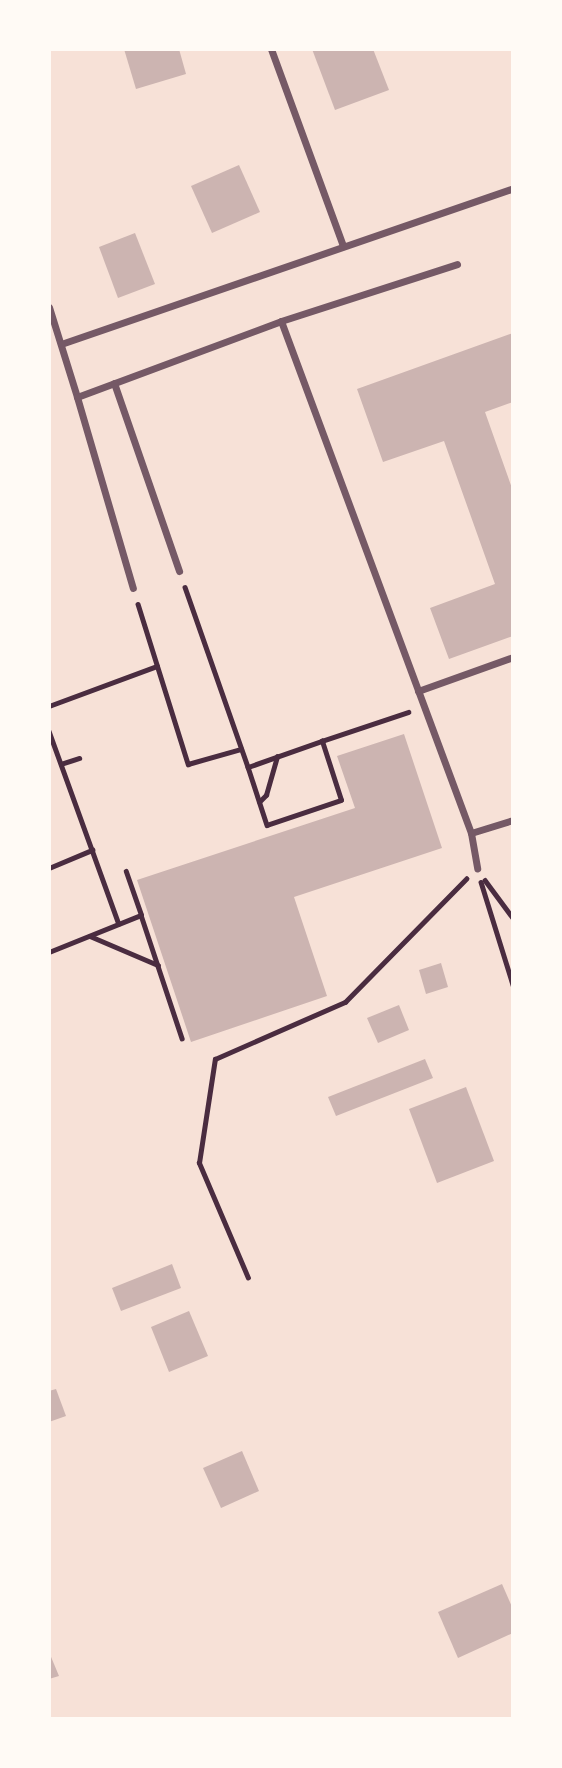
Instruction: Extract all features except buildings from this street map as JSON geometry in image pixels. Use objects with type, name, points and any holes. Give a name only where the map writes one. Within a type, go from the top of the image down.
[{"type":"street","points":[[271,49],[343,246]]},
{"type":"street","points":[[61,344],[513,188]]},
{"type":"street","points":[[76,397],[281,321],[457,264]]},
{"type":"street","points":[[49,307],[133,587]]},
{"type":"street","points":[[281,321],[471,833],[477,868]]},
{"type":"street","points":[[114,383],[179,570]]},
{"type":"street","points":[[418,691],[513,657]]},
{"type":"street","points":[[471,833],[513,820]]},
{"type":"path","points":[[179,570],[267,825],[341,800],[322,741]]},
{"type":"path","points":[[133,587],[188,764],[241,748]]},
{"type":"path","points":[[49,706],[158,666]]},
{"type":"path","points":[[248,767],[413,710],[417,723]]},
{"type":"path","points":[[49,731],[119,924]]},
{"type":"path","points":[[259,802],[266,795],[277,756]]},
{"type":"path","points":[[61,764],[79,758]]},
{"type":"path","points":[[49,868],[93,850]]},
{"type":"path","points":[[477,868],[513,918]]},
{"type":"path","points":[[477,868],[513,985]]},
{"type":"path","points":[[247,1278],[199,1163],[215,1059],[345,1002],[477,868]]},
{"type":"path","points":[[125,872],[182,1038]]},
{"type":"path","points":[[49,952],[141,915]]},
{"type":"path","points":[[89,936],[158,965]]}]
